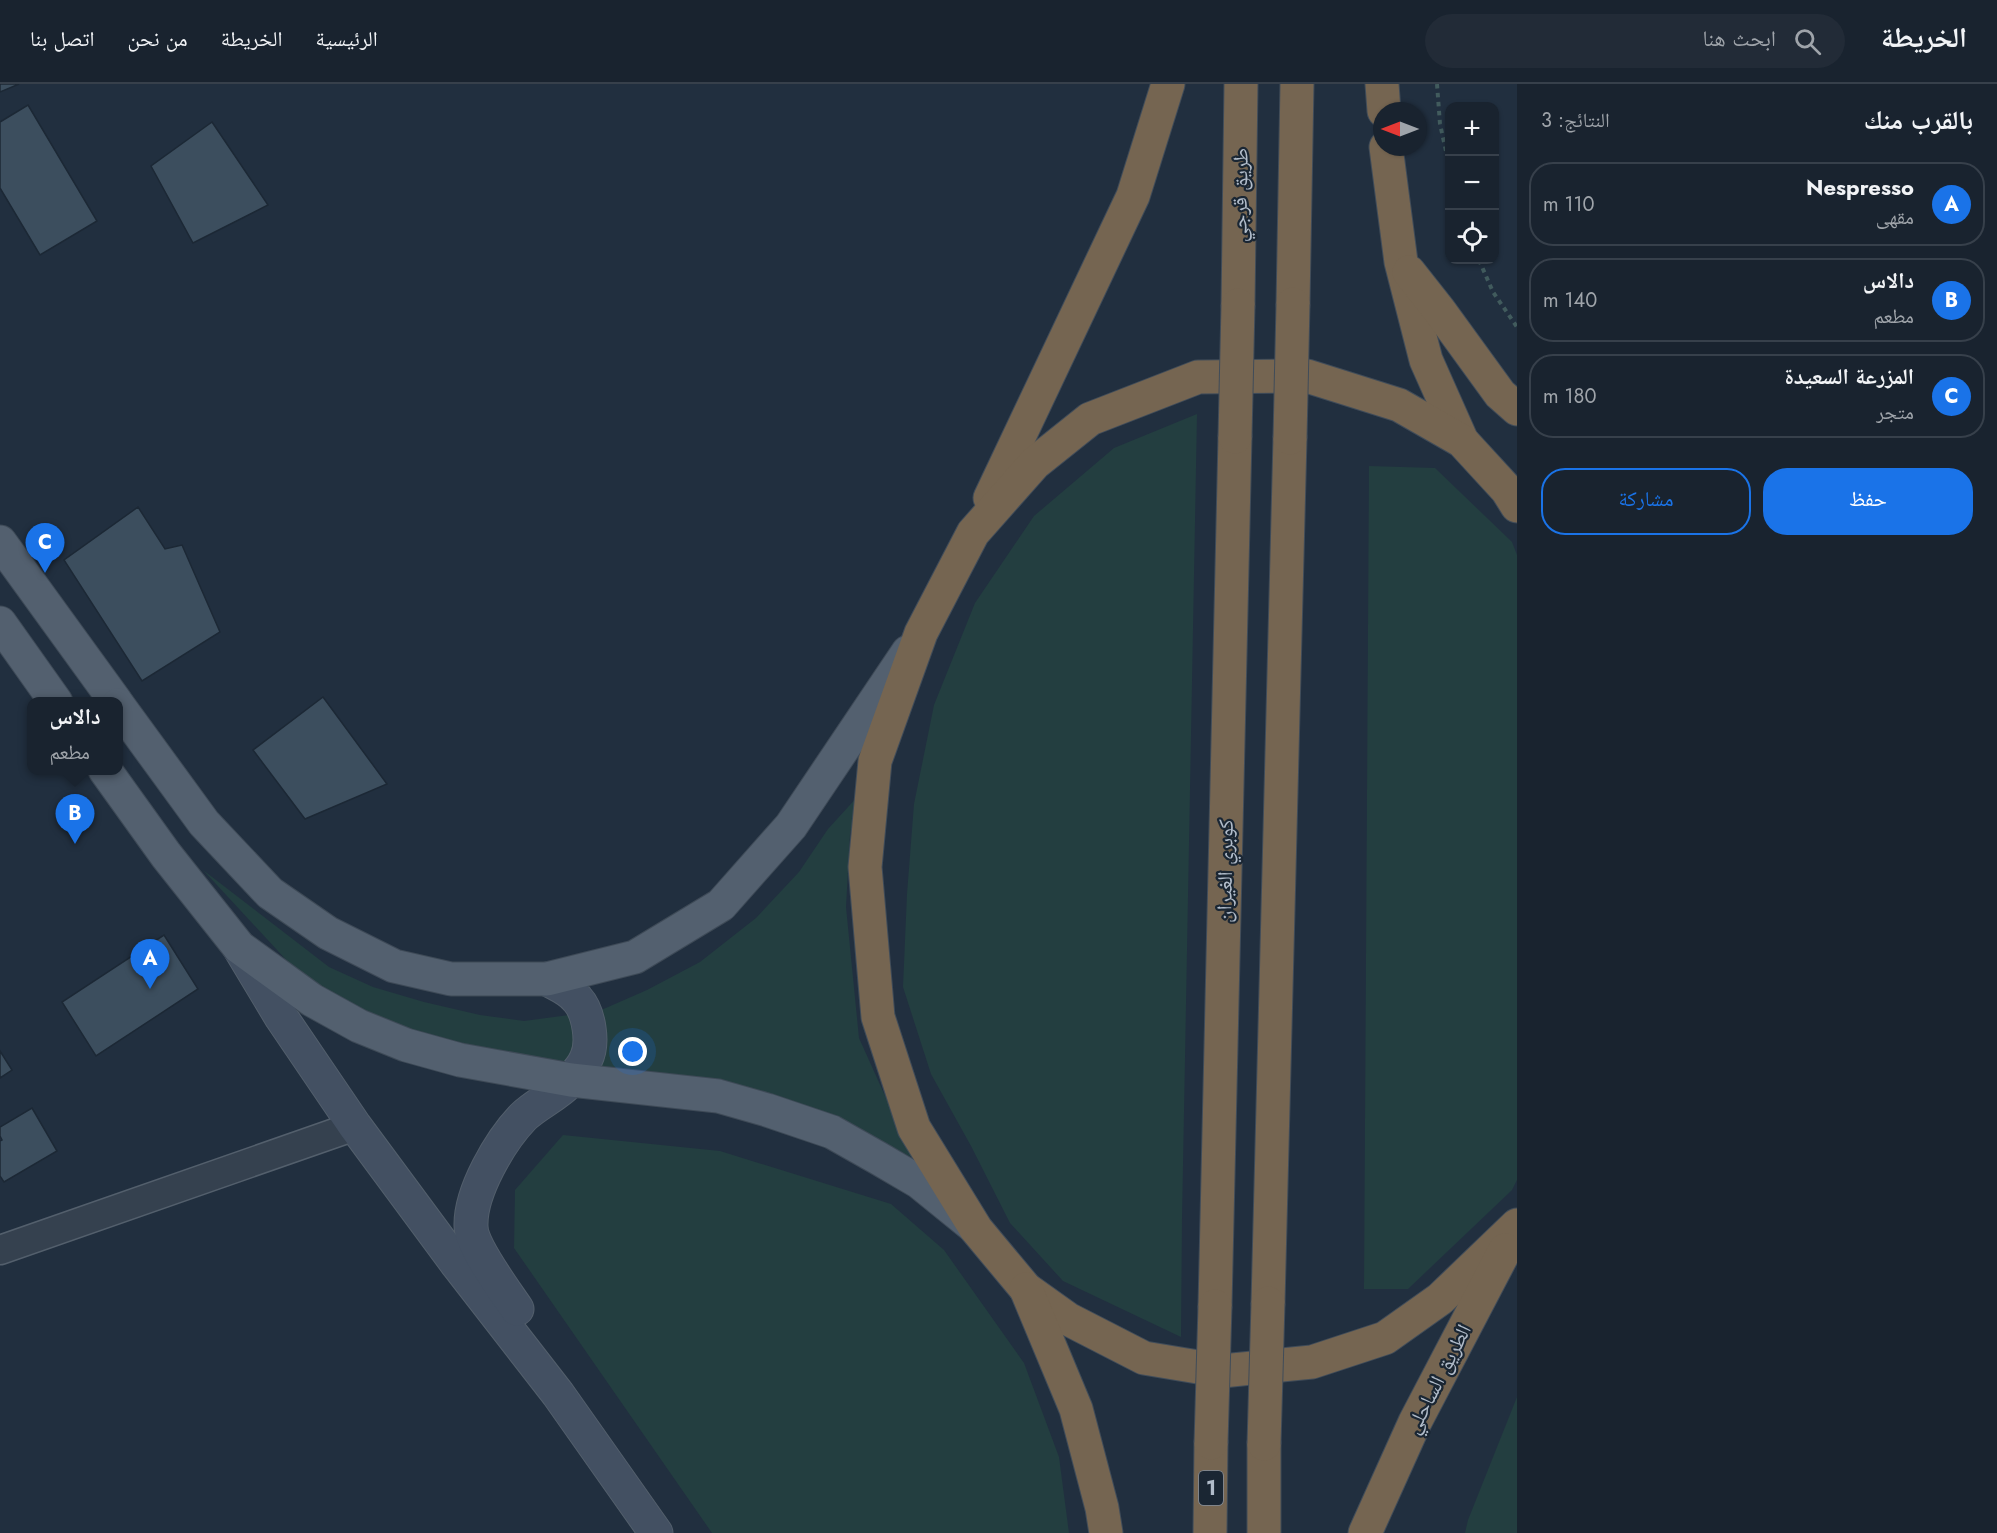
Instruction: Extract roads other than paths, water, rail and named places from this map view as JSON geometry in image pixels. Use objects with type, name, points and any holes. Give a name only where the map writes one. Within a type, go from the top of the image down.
[{"type":"highway","points":[[1168,84],[1133,196],[973,533],[921,633],[875,761],[866,867],[878,1017],[914,1128],[976,1228],[1026,1289],[1068,1319],[1144,1358],[1222,1371],[1312,1362],[1385,1338],[1440,1299],[1517,1226]]},
{"type":"highway","name":"طريق قرجي","points":[[1235,437],[1241,84]]},
{"type":"highway","points":[[1264,1533],[1264,1444],[1297,84]]},
{"type":"highway","points":[[1382,84],[1383,102]]},
{"type":"highway","points":[[1387,156],[1401,262],[1426,360],[1462,441]]},
{"type":"highway","points":[[1401,262],[1500,394],[1517,409]]},
{"type":"highway","points":[[973,533],[1035,464],[1090,418],[1198,377],[1307,376],[1399,405],[1462,441],[1514,496]]},
{"type":"highway","name":"كوبري الغيران","points":[[1210,1533],[1235,437]]},
{"type":"highway","name":"الطريق الساحلي","points":[[1365,1533],[1415,1422],[1517,1226]]},
{"type":"highway","points":[[1026,1289],[1076,1408],[1102,1508],[1106,1533]]},
{"type":"main road","points":[[0,542],[113,697]]},
{"type":"main road","points":[[0,623],[52,697]]},
{"type":"main road","points":[[123,711],[204,823],[270,893],[328,933],[394,966],[451,979],[547,979],[635,957],[721,905],[791,826],[921,633]]},
{"type":"main road","points":[[108,775],[166,855],[239,947],[312,1000],[359,1026],[406,1045],[460,1060],[571,1080],[718,1096],[832,1132],[919,1182],[976,1228]]},
{"type":"street","points":[[239,947],[280,1017],[355,1126],[457,1264],[558,1394],[656,1533]]},
{"type":"street","points":[[547,979],[564,988],[578,1000],[587,1017],[590,1035],[587,1059],[571,1080],[552,1098],[525,1116],[506,1138],[480,1186],[473,1206],[470,1228],[485,1262],[518,1311],[558,1394]]},
{"type":"street","points":[[4,1241],[355,1126]]},
{"type":"place","name":"المزرعة السعيدة","points":[[45,573]]},
{"type":"place","name":"دالاس","points":[[75,844]]},
{"type":"place","name":"Nespresso","points":[[150,989]]}]
